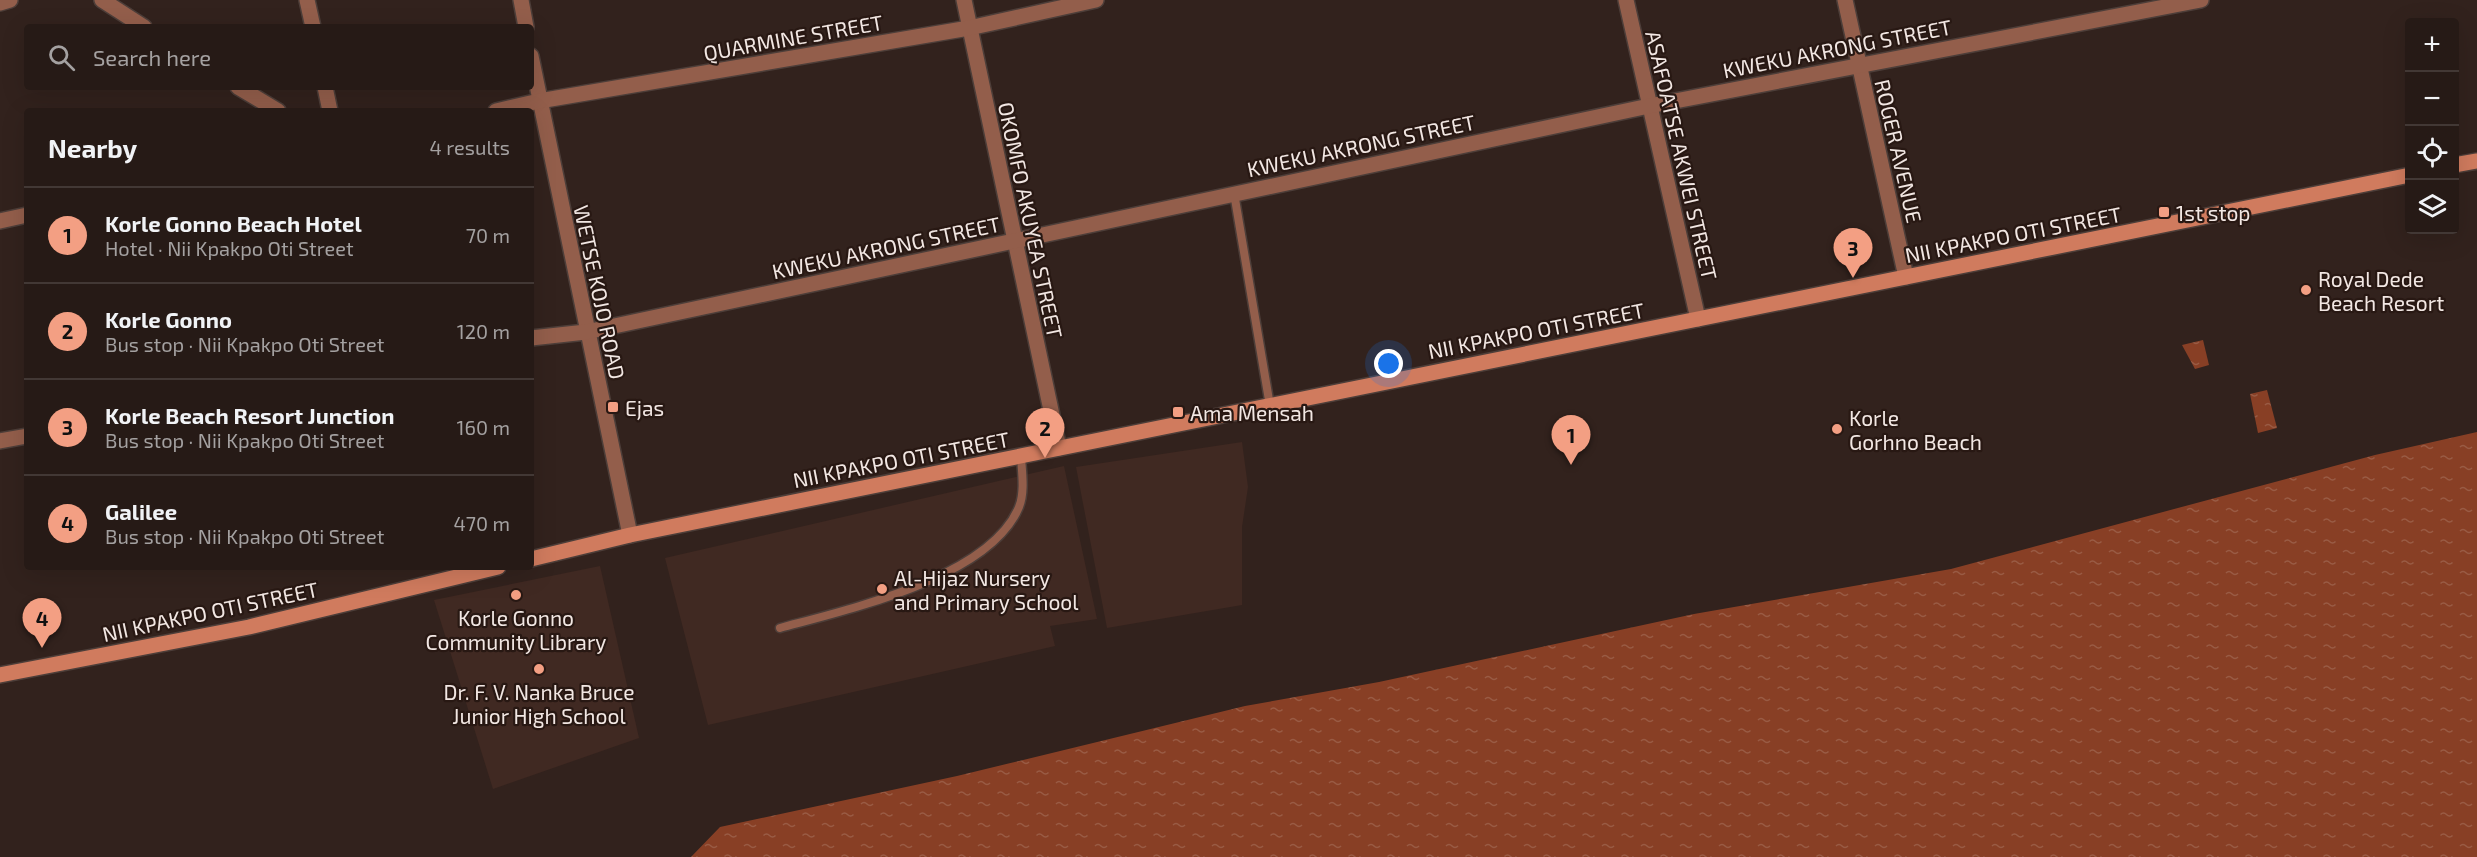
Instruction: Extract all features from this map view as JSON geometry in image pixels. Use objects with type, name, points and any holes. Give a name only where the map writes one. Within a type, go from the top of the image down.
[{"type":"main road","points":[[2459,164],[2477,161]]},
{"type":"main road","name":"NII KPAKPO OTI STREET","points":[[534,558],[630,535],[2405,176]]},
{"type":"main road","name":"NII KPAKPO OTI STREET","points":[[0,675],[249,627],[486,570]]},
{"type":"street","points":[[0,3],[10,0]]},
{"type":"street","points":[[102,0],[139,24]]},
{"type":"street","points":[[307,0],[312,24]]},
{"type":"street","points":[[521,0],[525,24]]},
{"type":"street","name":"OKOMFO AKUYEA STREET","points":[[964,0],[1059,448]]},
{"type":"street","name":"QUARMINE STREET","points":[[509,108],[969,28],[1096,0]]},
{"type":"street","name":"ASAFOATSE AKWEI STREET","points":[[1626,0],[1698,319]]},
{"type":"street","name":"ROGER AVENUE","points":[[1845,0],[1906,277]]},
{"type":"street","name":"KWEKU AKRONG STREET","points":[[534,338],[586,332],[1649,106],[2201,0]]},
{"type":"street","name":"WETSE KOJO ROAD","points":[[534,73],[630,535]]},
{"type":"street","points":[[243,90],[273,108]]},
{"type":"street","points":[[326,90],[329,108]]},
{"type":"street","points":[[0,221],[24,216]]},
{"type":"street","points":[[0,441],[24,437]]},
{"type":"lane","points":[[1234,193],[1270,406]]},
{"type":"lane","points":[[780,628],[893,597],[959,567],[1002,533],[1019,507],[1023,485],[1021,457]]},
{"type":"shaded area","points":[[1242,442],[1248,487],[1242,527],[1242,605],[1107,628],[1076,467]]},
{"type":"shaded area","name":"Al-Hijaz Nursery and Primary School","points":[[1064,466],[1097,619],[1050,626],[1055,646],[708,725],[665,558]]},
{"type":"shaded area","name":"Dr. F. V. Nanka Bruce Junior High School","points":[[600,566],[639,738],[493,789],[434,600]]},
{"type":"water","points":[[2203,340],[2209,365],[2195,369],[2182,345]]},
{"type":"water","points":[[2267,390],[2277,428],[2258,433],[2250,394]]},
{"type":"water","points":[[2477,432],[2477,857],[691,857],[720,827],[957,776],[1245,706],[1379,682],[1694,614],[1951,569],[2375,455]]},
{"type":"place","name":"1st stop","points":[[2164,212]]},
{"type":"place","name":"Korle Beach Resort Junction","points":[[1853,278]]},
{"type":"place","name":"Royal Dede Beach Resort","points":[[2306,290]]},
{"type":"place","name":"Ejas","points":[[613,407]]},
{"type":"place","name":"Ama Mensah","points":[[1178,412]]},
{"type":"place","name":"Korle Gorhno Beach","points":[[1837,429]]},
{"type":"place","name":"Korle Gonno","points":[[1045,458]]},
{"type":"place","name":"Korle Gonno Beach Hotel","points":[[1571,465]]},
{"type":"place","name":"Al-Hijaz Nursery and Primary School","points":[[882,589]]},
{"type":"place","name":"Korle Gonno Community Library","points":[[516,595]]},
{"type":"place","name":"Galilee","points":[[42,648]]},
{"type":"place","name":"Dr. F. V. Nanka Bruce Junior High School","points":[[539,669]]}]
